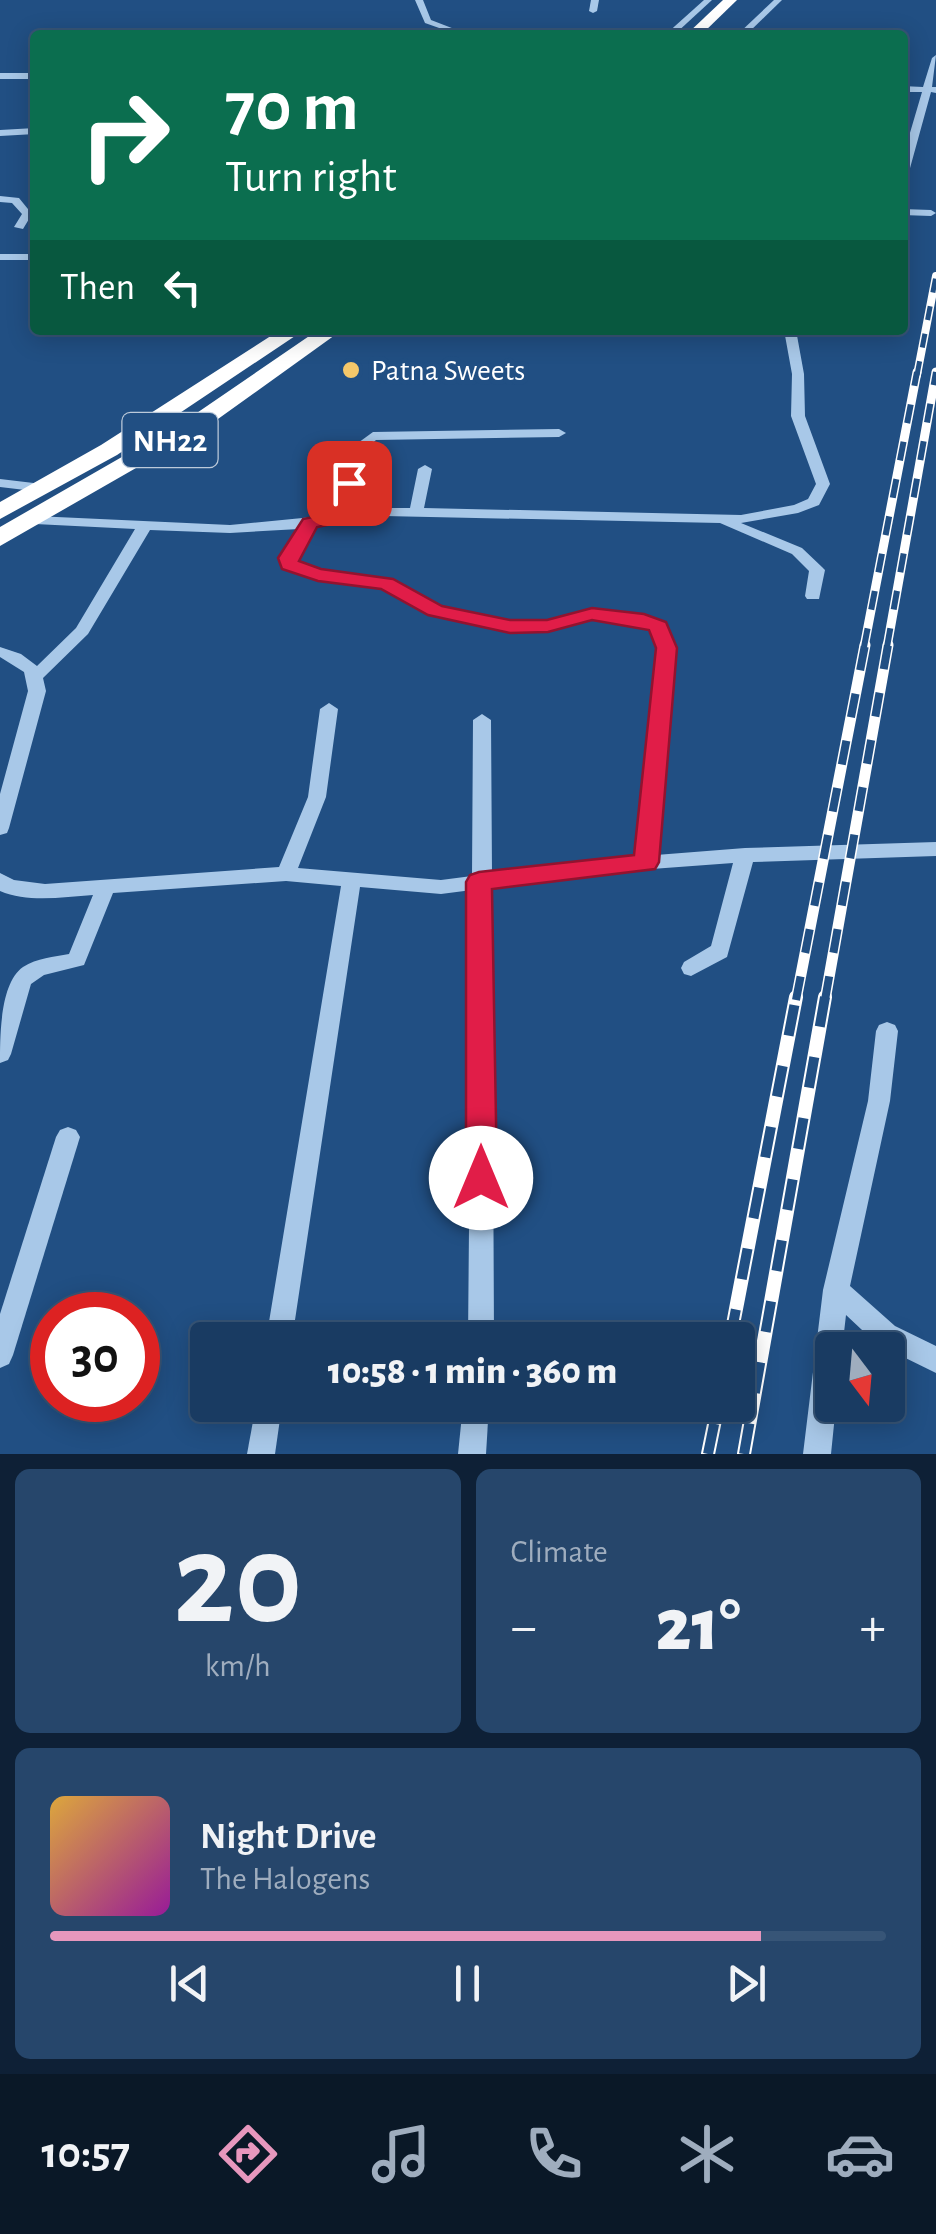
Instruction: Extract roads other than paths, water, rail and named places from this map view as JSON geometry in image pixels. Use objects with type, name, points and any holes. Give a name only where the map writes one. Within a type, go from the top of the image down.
[{"type":"highway","points":[[699,30],[730,0]]},
{"type":"highway","points":[[735,30],[756,0]]},
{"type":"highway","name":"NH22","points":[[0,512],[286,335]]},
{"type":"highway","name":"NH22","points":[[0,538],[228,404],[325,335]]},
{"type":"street","points":[[418,0],[428,21],[452,30]]},
{"type":"street","points":[[593,11],[595,0]]},
{"type":"street","points":[[675,30],[708,0]]},
{"type":"street","points":[[737,30],[778,0]]},
{"type":"street","points":[[908,161],[931,90],[936,58]]},
{"type":"street","points":[[0,76],[30,76]]},
{"type":"street","points":[[0,133],[30,131]]},
{"type":"street","points":[[0,199],[15,200],[27,214],[19,227]]},
{"type":"street","points":[[908,212],[931,213]]},
{"type":"street","points":[[0,256],[30,257]]},
{"type":"street","points":[[34,520],[259,528],[340,517],[416,513],[718,520],[798,509],[814,502],[823,484],[798,416],[798,374],[791,335]]},
{"type":"street","points":[[340,517],[358,448],[373,436],[559,433]]},
{"type":"street","points":[[416,513],[425,470]]},
{"type":"street","points":[[0,483],[42,488]]},
{"type":"street","points":[[718,520],[806,557],[817,570],[814,596]]},
{"type":"street","points":[[310,523],[288,558],[290,565],[386,584],[436,611],[510,627],[548,626],[592,614],[610,614],[658,626],[666,648],[646,862]]},
{"type":"street","points":[[37,676],[82,631],[146,525]]},
{"type":"street","points":[[0,652],[28,665],[37,676],[37,690],[0,828]]},
{"type":"street","points":[[286,874],[317,797],[328,708]]},
{"type":"street","points":[[482,720],[482,1322]]},
{"type":"street","points":[[3,887],[45,891],[286,874],[411,886],[745,854],[936,849]]},
{"type":"street","points":[[691,968],[720,952],[745,854]]},
{"type":"street","points":[[282,1322],[352,878]]},
{"type":"street","points":[[0,1054],[22,980],[30,971],[43,966],[77,959],[106,887]]},
{"type":"street","points":[[816,1454],[836,1290],[879,1101],[887,1031]]},
{"type":"street","points":[[0,1355],[68,1137]]},
{"type":"street","points":[[836,1290],[886,1335],[936,1360]]},
{"type":"street","points":[[261,1454],[266,1422]]},
{"type":"street","points":[[472,1454],[475,1422]]},
{"type":"railway","points":[[917,375],[936,276]]},
{"type":"railway","points":[[864,647],[917,372]]},
{"type":"railway","points":[[887,647],[936,372]]},
{"type":"railway","points":[[796,1000],[865,645]]},
{"type":"railway","points":[[825,1000],[888,645]]},
{"type":"railway","points":[[733,1322],[796,997]]},
{"type":"railway","points":[[744,1454],[825,997]]},
{"type":"railway","points":[[708,1454],[715,1422]]},
{"type":"place","name":"Patna Sweets","points":[[351,370]]}]
